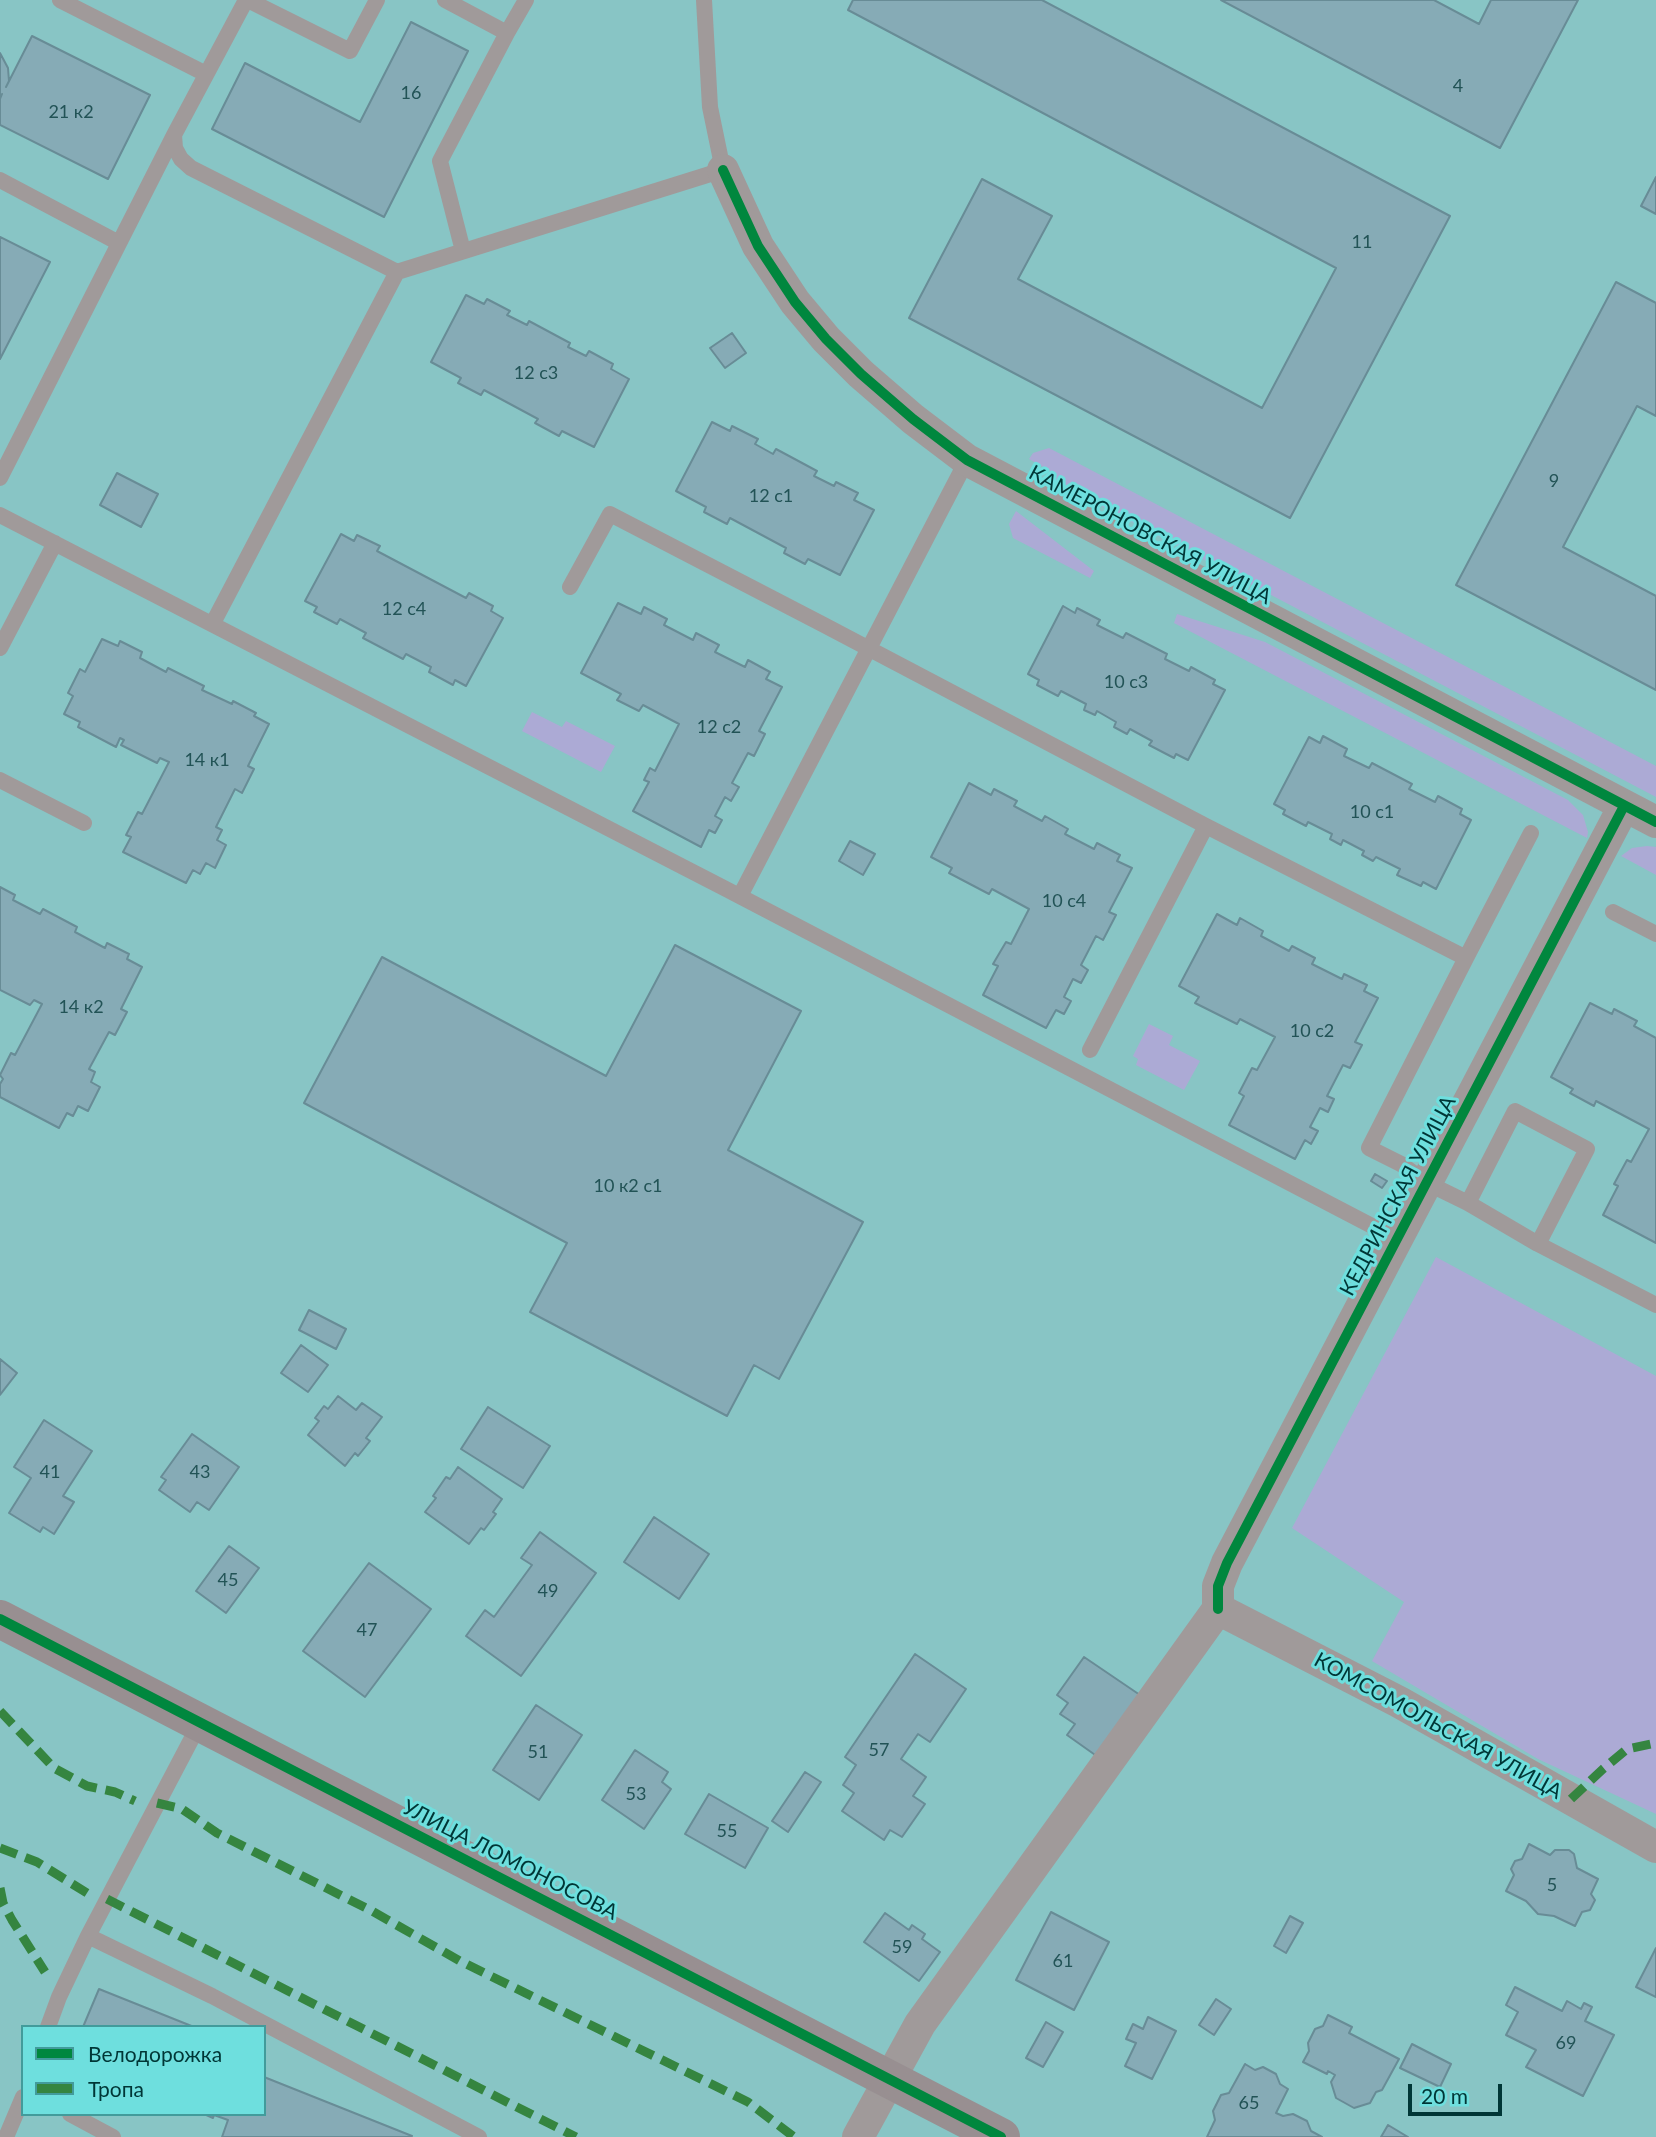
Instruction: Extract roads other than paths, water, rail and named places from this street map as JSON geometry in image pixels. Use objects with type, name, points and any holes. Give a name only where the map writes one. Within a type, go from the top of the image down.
[{"type":"street","name":"КАМЕРОНОВСКАЯ УЛИЦА","points":[[723,170],[758,246],[795,302],[826,339],[913,419],[967,460],[1656,822]]},
{"type":"street","name":"КЕДРИНСКАЯ УЛИЦА","points":[[1218,1609],[1218,1586],[1227,1563],[1624,806]]},
{"type":"street","name":"КОМСОМОЛЬСКАЯ УЛИЦА","points":[[1218,1609],[1399,1702],[1656,1847]]},
{"type":"street","points":[[858,2137],[920,2024],[1218,1609]]},
{"type":"street","name":"УЛИЦА ЛОМОНОСОВА","points":[[0,1619],[1001,2137]]},
{"type":"lane","points":[[60,0],[206,74]]},
{"type":"lane","points":[[0,478],[173,135],[247,0],[350,51],[377,0]]},
{"type":"lane","points":[[445,0],[507,33]]},
{"type":"lane","points":[[463,251],[440,161],[526,0]]},
{"type":"lane","name":"КАМЕРОНОВСКАЯ УЛИЦА","points":[[704,0],[710,107],[723,170]]},
{"type":"lane","points":[[173,135],[175,148],[181,159],[191,168],[397,272],[723,170]]},
{"type":"lane","points":[[0,180],[119,243]]},
{"type":"lane","points":[[213,623],[397,272]]},
{"type":"lane","points":[[740,896],[967,460]]},
{"type":"lane","points":[[0,514],[1397,1239]]},
{"type":"lane","points":[[570,587],[610,514],[1206,826],[1466,958]]},
{"type":"lane","points":[[0,648],[55,542]]},
{"type":"lane","points":[[0,780],[84,823]]},
{"type":"lane","points":[[1090,1050],[1206,826]]},
{"type":"lane","points":[[1531,833],[1369,1148],[1538,1244],[1656,1305]]},
{"type":"lane","points":[[1613,912],[1656,934]]},
{"type":"lane","points":[[1468,1203],[1515,1111],[1587,1149],[1538,1244]]},
{"type":"lane","points":[[49,2025],[58,1997],[88,1936],[201,1721]]},
{"type":"lane","points":[[88,1936],[212,1996],[479,2137]]},
{"type":"lane","points":[[6,2137],[21,2101]]},
{"type":"lane","points":[[74,2116],[113,2137]]}]
